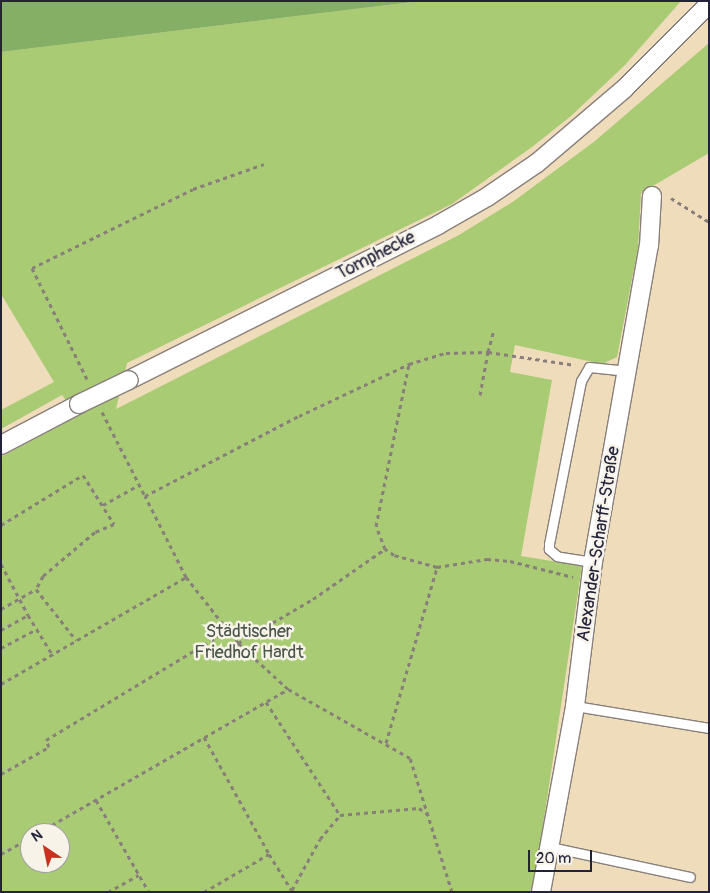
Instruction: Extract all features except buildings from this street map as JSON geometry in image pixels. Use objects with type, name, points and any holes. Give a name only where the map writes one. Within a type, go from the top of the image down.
[{"type":"street","name":"Tomphecke","points":[[1,445],[438,224],[487,196],[536,163],[624,89],[709,4]]},
{"type":"street","name":"Alexander-Scharff-Straße","points":[[542,892],[575,706],[593,562],[629,371],[650,246],[652,196]]},
{"type":"lane","points":[[593,562],[557,556],[550,549],[549,544],[581,381],[589,367],[629,371]]},
{"type":"lane","points":[[575,706],[709,728]]},
{"type":"lane","points":[[551,847],[690,877]]},
{"type":"path","points":[[32,268],[193,189],[264,164]]},
{"type":"path","points":[[652,196],[662,192],[709,222]]},
{"type":"path","points":[[480,395],[494,330]]},
{"type":"path","points":[[452,892],[430,816],[410,758],[288,689],[238,643],[186,577],[145,496],[299,416],[409,364],[446,353],[488,352],[589,367]]},
{"type":"path","points":[[409,364],[376,526],[386,549],[394,555],[436,567],[487,559],[510,561],[590,582]]},
{"type":"path","points":[[1,525],[83,475],[114,524],[95,532],[43,576],[36,589],[1,610]]},
{"type":"path","points":[[103,504],[139,485]]},
{"type":"path","points":[[238,643],[313,599],[386,549]]},
{"type":"path","points":[[1,564],[3,572],[52,654]]},
{"type":"path","points":[[386,743],[436,567]]},
{"type":"path","points":[[1,684],[186,577]]},
{"type":"path","points":[[36,589],[76,640]]},
{"type":"path","points":[[1,630],[28,614]]},
{"type":"path","points":[[1,648],[36,629]]},
{"type":"path","points":[[1,774],[49,747],[46,740],[227,631]]},
{"type":"path","points":[[56,823],[288,689]]},
{"type":"path","points":[[266,702],[340,815]]},
{"type":"path","points":[[204,737],[291,891]]},
{"type":"path","points":[[96,800],[149,892]]},
{"type":"path","points":[[291,891],[320,839],[340,815],[418,808],[430,816]]},
{"type":"path","points":[[1,854],[20,844]]},
{"type":"path","points":[[204,892],[269,854]]},
{"type":"path","points":[[108,892],[139,875]]},
{"type":"green space","points":[[1,1],[421,1],[1,52]]},
{"type":"green space","name":"Städtischer Friedhof Hardt","points":[[421,1],[681,1],[625,65],[571,116],[532,147],[452,204],[127,363],[116,409],[459,235],[514,201],[595,141],[709,43],[709,153],[641,193],[638,248],[617,357],[602,364],[515,345],[510,372],[552,380],[521,556],[582,566],[533,892],[1,892],[1,457],[78,416],[62,395],[1,429],[1,410],[54,382],[1,294],[1,52]]}]
